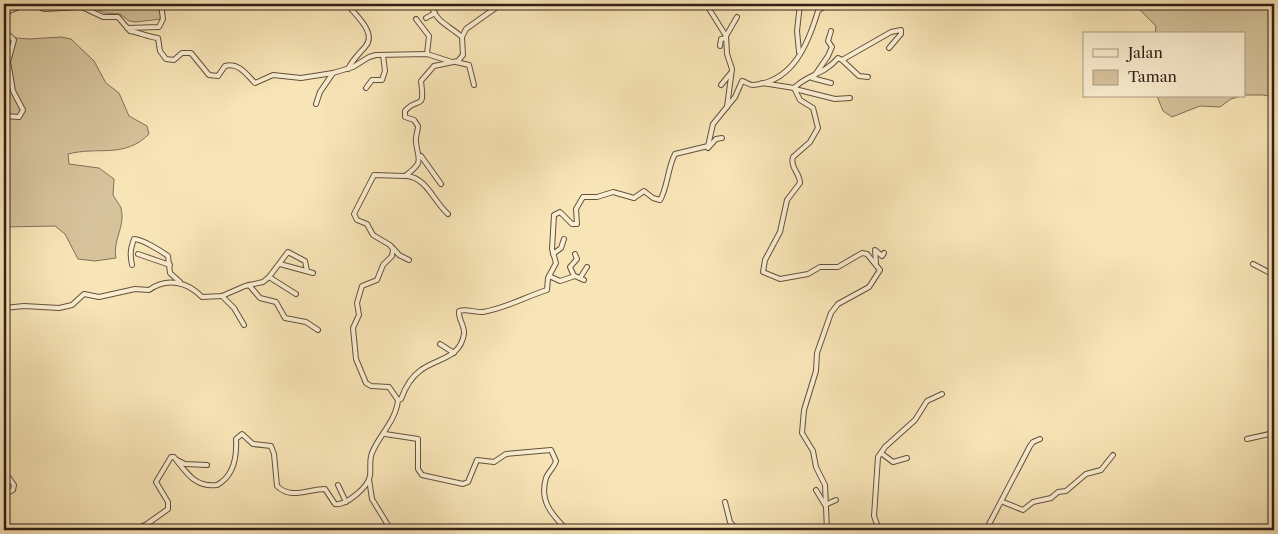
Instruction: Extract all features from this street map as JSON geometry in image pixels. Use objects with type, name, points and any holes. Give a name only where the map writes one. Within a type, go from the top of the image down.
[{"type":"street","points":[[4,13],[27,4]]},
{"type":"street","points":[[31,4],[44,9],[85,8],[103,17],[118,17],[132,32],[142,32],[148,38],[158,38],[160,51],[166,59],[174,60],[182,53],[193,53],[204,70],[212,76],[218,76],[225,66],[230,65],[244,71],[254,83],[273,75],[302,78],[333,73],[348,69],[369,57],[427,54],[468,65],[474,85]]},
{"type":"street","points":[[127,28],[159,27],[163,19],[161,4]]},
{"type":"street","points":[[347,4],[366,28],[369,37],[368,43],[355,55],[348,69]]},
{"type":"street","points":[[431,4],[445,26],[462,37]]},
{"type":"street","points":[[407,176],[420,161],[416,141],[418,124],[406,117],[406,111],[420,103],[424,94],[421,81],[434,66],[454,62],[463,56],[462,37],[466,29],[501,4]]},
{"type":"street","points":[[706,4],[726,37],[732,72],[726,109]]},
{"type":"street","points":[[798,59],[797,31],[800,4]]},
{"type":"street","points":[[704,148],[709,143],[713,124],[726,109],[742,82],[751,85],[778,79],[798,59],[818,11],[827,4]]},
{"type":"street","points":[[426,18],[435,13]]},
{"type":"street","points":[[720,46],[721,40],[726,37],[737,16]]},
{"type":"street","points":[[416,19],[429,36],[427,54]]},
{"type":"street","points":[[842,60],[890,32],[900,30],[901,34],[889,48]]},
{"type":"street","points":[[812,77],[832,47],[828,41],[831,31]]},
{"type":"street","points":[[4,37],[10,36],[14,40],[8,62],[13,91],[23,110],[19,116],[4,116]]},
{"type":"street","points":[[366,88],[372,80],[382,80],[385,71],[383,55]]},
{"type":"street","points":[[795,89],[812,77],[827,70],[838,58],[859,76],[868,77]]},
{"type":"street","points":[[721,84],[732,72]]},
{"type":"street","points":[[316,104],[320,92],[333,73]]},
{"type":"street","points":[[812,77],[831,83]]},
{"type":"street","points":[[760,83],[835,99],[850,98]]},
{"type":"street","points":[[795,89],[800,100],[813,108],[818,128],[810,142],[792,157],[792,164],[799,175],[800,183],[787,200],[780,232],[765,260],[763,272],[780,279],[808,274],[820,267],[838,267],[862,252],[876,263]]},
{"type":"street","points":[[391,530],[372,499],[369,479],[372,451],[385,434],[398,400],[401,399],[416,374],[454,353],[464,333],[459,314],[460,310],[482,312],[507,306],[547,290],[549,276],[556,263],[553,254],[553,220],[556,213],[561,212],[570,222],[576,225],[579,220],[577,207],[584,197],[597,197],[613,192],[634,198],[644,191],[659,200],[664,194],[665,180],[675,154],[708,148],[716,139],[722,138]]},
{"type":"street","points":[[420,156],[441,184]]},
{"type":"street","points":[[409,260],[399,255],[393,248],[372,234],[367,224],[355,218],[354,212],[374,175],[413,177],[423,184],[448,214]]},
{"type":"street","points":[[132,265],[129,256],[135,239],[140,239],[157,252],[167,255],[170,260],[172,276],[192,288],[202,297],[222,296],[249,285],[263,282],[280,264],[285,254],[290,252],[305,261],[307,271]]},
{"type":"street","points":[[553,254],[561,248],[564,239]]},
{"type":"street","points":[[393,248],[392,256],[382,265],[378,280],[362,287],[356,303],[359,315],[353,325],[353,344],[357,365],[366,383],[371,386],[389,387],[398,400]]},
{"type":"street","points":[[827,530],[825,485],[816,467],[813,450],[802,432],[804,410],[815,376],[817,353],[831,313],[838,304],[863,292],[875,281],[880,271],[876,263],[875,250],[882,256],[884,253]]},
{"type":"street","points":[[138,254],[144,254],[170,265]]},
{"type":"street","points":[[575,254],[577,259],[570,267],[574,276],[582,279],[587,267]]},
{"type":"street","points":[[280,264],[312,273]]},
{"type":"street","points":[[1253,264],[1274,275]]},
{"type":"street","points":[[269,276],[296,294]]},
{"type":"street","points":[[549,276],[560,281],[574,276]]},
{"type":"street","points":[[4,308],[19,306],[59,308],[72,305],[84,294],[99,297],[135,290],[150,290],[156,285],[182,283]]},
{"type":"street","points":[[249,285],[260,298],[276,302],[285,318],[306,322],[318,330]]},
{"type":"street","points":[[222,296],[234,308],[244,325]]},
{"type":"street","points":[[440,344],[454,353]]},
{"type":"street","points":[[878,530],[874,516],[878,490],[878,459],[881,453],[915,420],[927,401],[942,394]]},
{"type":"street","points":[[1246,438],[1274,433]]},
{"type":"street","points":[[175,459],[186,475],[198,482],[217,485],[228,477],[234,466],[237,453],[236,439],[242,434],[253,444],[271,446],[274,454],[278,486],[283,491],[295,494],[312,489],[325,489],[335,504],[340,505],[346,502],[369,479]]},
{"type":"street","points":[[385,434],[418,438],[418,469],[420,474],[463,484],[468,482],[477,460],[494,462],[506,454],[548,449],[553,451],[556,461],[546,478],[545,503],[553,517],[567,530]]},
{"type":"street","points":[[986,530],[1003,502],[1030,446],[1033,442],[1040,439]]},
{"type":"street","points":[[881,453],[893,462],[907,458]]},
{"type":"street","points":[[1003,502],[1023,510],[1033,502],[1051,498],[1058,492],[1066,491],[1086,474],[1101,470],[1113,455]]},
{"type":"street","points":[[134,530],[147,524],[168,509],[168,502],[156,482],[165,470],[169,459],[172,457],[185,464],[207,465]]},
{"type":"street","points":[[4,471],[14,485],[13,490],[4,495]]},
{"type":"street","points":[[338,485],[346,502]]},
{"type":"street","points":[[816,490],[826,505]]},
{"type":"street","points":[[826,505],[836,500]]},
{"type":"street","points":[[725,502],[730,522],[737,530]]},
{"type":"street","points":[[1101,530],[1110,528],[1129,530]]},
{"type":"green space","points":[[40,4],[161,4],[161,19],[136,22],[129,21],[120,14],[105,13],[91,7]]},
{"type":"green space","points":[[1134,4],[1274,4],[1274,97],[1246,95],[1246,32],[1155,32],[1156,26]]},
{"type":"green space","points":[[4,37],[29,39],[61,37],[71,39],[94,61],[106,83],[119,93],[129,116],[147,126],[149,134],[140,142],[130,147],[68,154],[69,164],[99,168],[114,179],[113,195],[121,208],[122,215],[115,252],[116,258],[95,261],[78,259],[65,234],[55,226],[4,227]]},
{"type":"green space","points":[[1158,98],[1234,98],[1220,107],[1200,106],[1172,117],[1163,111]]}]
